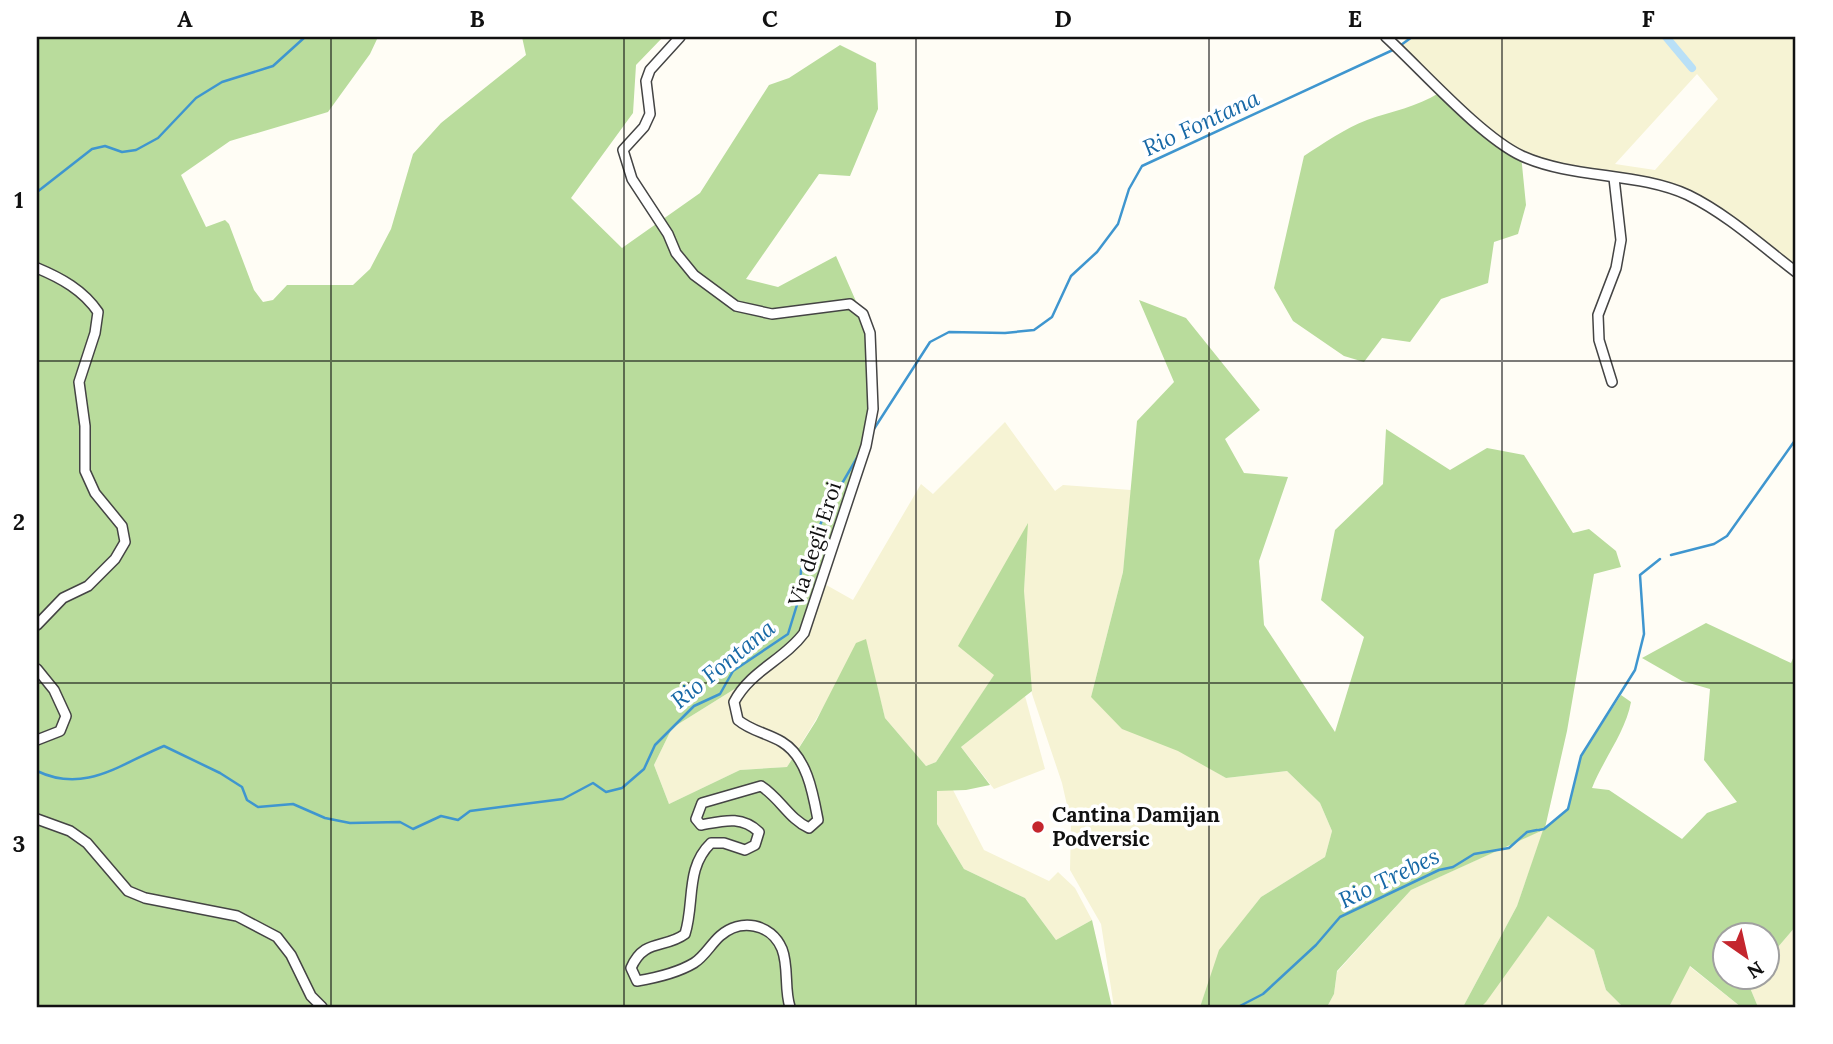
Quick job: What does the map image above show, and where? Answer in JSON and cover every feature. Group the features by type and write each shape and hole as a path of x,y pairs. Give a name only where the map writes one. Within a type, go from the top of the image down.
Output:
{"street":[{"name":"Via degli Eroi","path":"680,37 650,70 646,88 650,114 644,127 623,150 632,179 668,234 676,253 694,275 736,306 772,314 850,304 863,314 870,333 873,410 866,446 804,633 795,645 749,680 734,702 737,720 746,727 782,742 796,754 813,789 817,820 809,828 797,822 777,796 761,786 728,793 702,803 696,813 696,819 701,825 736,819 750,823 759,832 755,845 746,850 724,843 711,844 699,854 693,873 685,934 654,944 635,960 631,968 638,981 650,979 695,963 722,934 741,925 759,926 772,934 782,949 786,995 790,1007"},
{"path":"1386,37 1493,137 1521,155 1557,168 1686,194 1722,216 1796,272"},
{"path":"1612,382 1599,340 1598,315 1616,268 1621,240 1614,178"},
{"path":"37,268 60,278 88,298 98,312 95,333 79,382 85,426 85,471 95,493 122,526 125,542 116,559 88,586 63,598 37,625"},
{"path":"37,669 54,690 66,716 60,730 53,736 37,740"},
{"path":"37,819 70,831 87,843 128,891 145,898 237,916 277,937 291,955 312,996 322,1007"}],"shaded area":[{"path":"1407,37 1796,37 1796,271 1686,194 1521,155 1493,137 1399,47","holes":["1697,74 1718,99 1655,170 1615,164"]},
{"path":"1005,422 1055,491 1063,485 1131,490 1123,572 1091,697 1226,778 1287,771 1320,803 1332,831 1325,857 1261,897 1220,950 1200,1007 1114,1007 1101,924 1070,870 1071,823 1062,783 1032,694 1027,662 1024,591 1027,524 995,674 936,762 926,766 885,718 865,639 787,767 740,770 669,804 654,765 672,728 749,680 821,582 853,600 921,484 933,494"},
{"path":"1025,696 1045,769 994,789 961,747"},
{"path":"937,790 953,790 984,850 1049,881 1058,872 1075,888 1092,920 1056,940 1025,898 964,869 937,824"},
{"path":"1544,829 1517,906 1463,1007 1327,1007 1334,994 1337,972 1411,890"},
{"path":"1548,916 1594,950 1606,990 1623,1007 1481,1007"},
{"path":"1796,926 1796,1007 1758,1007 1752,992 1780,992 1780,945"},
{"path":"1689,966 1710,983 1710,992 1722,992 1741,1007 1669,1007"}],"green space":[{"path":"37,37 378,37 370,54 328,112 230,141 181,175 206,227 225,220 229,224 254,290 263,302 273,300 287,285 353,285 370,269 391,229 413,154 441,123 526,55 522,37 663,37 636,65 633,113 571,198 622,248 700,193 769,85 789,78 840,45 876,63 878,109 850,176 819,174 746,279 778,287 836,256 870,333 873,409 804,633 749,680 672,728 654,765 669,804 740,770 787,767 816,721 856,643 866,639 885,718 926,766 936,762 994,675 958,646 1028,523 1024,591 1032,691 961,747 990,785 966,790 937,791 937,824 964,869 1025,898 1056,940 1092,920 1112,1007 37,1007"},
{"path":"1439,93 1521,155 1526,205 1518,234 1494,242 1488,283 1441,299 1410,342 1382,338 1364,362 1344,356 1293,321 1274,288 1304,156 1334,136 1359,124"},
{"path":"1139,300 1186,318 1260,410 1225,439 1244,473 1288,477 1259,561 1264,625 1335,732 1364,637 1321,600 1335,530 1383,484 1386,429 1450,470 1487,448 1524,455 1573,533 1589,529 1616,551 1621,567 1594,574 1567,731 1545,828 1568,809 1581,756 1621,695 1631,702 1628,713 1592,788 1609,790 1682,839 1707,813 1737,802 1704,760 1710,689 1682,681 1642,658 1706,623 1791,663 1796,651 1796,926 1780,945 1780,922 1710,922 1710,982 1690,966 1669,1007 1623,1007 1606,990 1594,950 1548,916 1486,1002 1481,1007 1463,1007 1517,906 1543,830 1411,890 1337,971 1334,994 1327,1007 1200,1007 1219,950 1261,897 1325,857 1332,831 1320,803 1287,771 1226,778 1178,751 1122,729 1091,697 1123,572 1137,421 1174,382"},
{"path":"1722,992 1752,992 1758,1007 1741,1007"}],"waterway":[{"path":"37,192 92,149 105,146 122,152 136,150 158,138 196,98 222,82 273,66 305,37"},
{"name":"Rio Fontana","path":"1401,45 1412,37"},
{"path":"1666,37 1692,68"},
{"name":"Rio Fontana","path":"872,432 930,342 949,332 1005,333 1034,330 1052,317 1071,276 1097,252 1118,224 1129,189 1142,166 1395,49"},
{"name":"Rio Trebes","path":"1671,555 1714,544 1727,536 1796,439"},
{"name":"Rio Fontana","path":"37,771 54,777 87,778 117,768 164,746 220,773 242,787 247,800 258,807 293,804 325,818 350,823 400,822 413,829 441,816 458,820 470,811 563,799 593,783 606,792 622,788 644,769 655,745 694,706 720,694 733,671 788,634 800,595 801,570 826,511 858,456"},
{"name":"Rio Trebes","path":"1539,830 1544,829 1568,809 1581,756 1635,670 1644,634 1640,575 1660,559"},
{"name":"Rio Trebes","path":"1238,1007 1263,994 1316,945 1340,917 1439,870 1453,867 1474,854 1509,848 1527,832 1537,830"}],"place":[{"name":"Cantina Damijan Podversic","path":"1038,827"}]}
